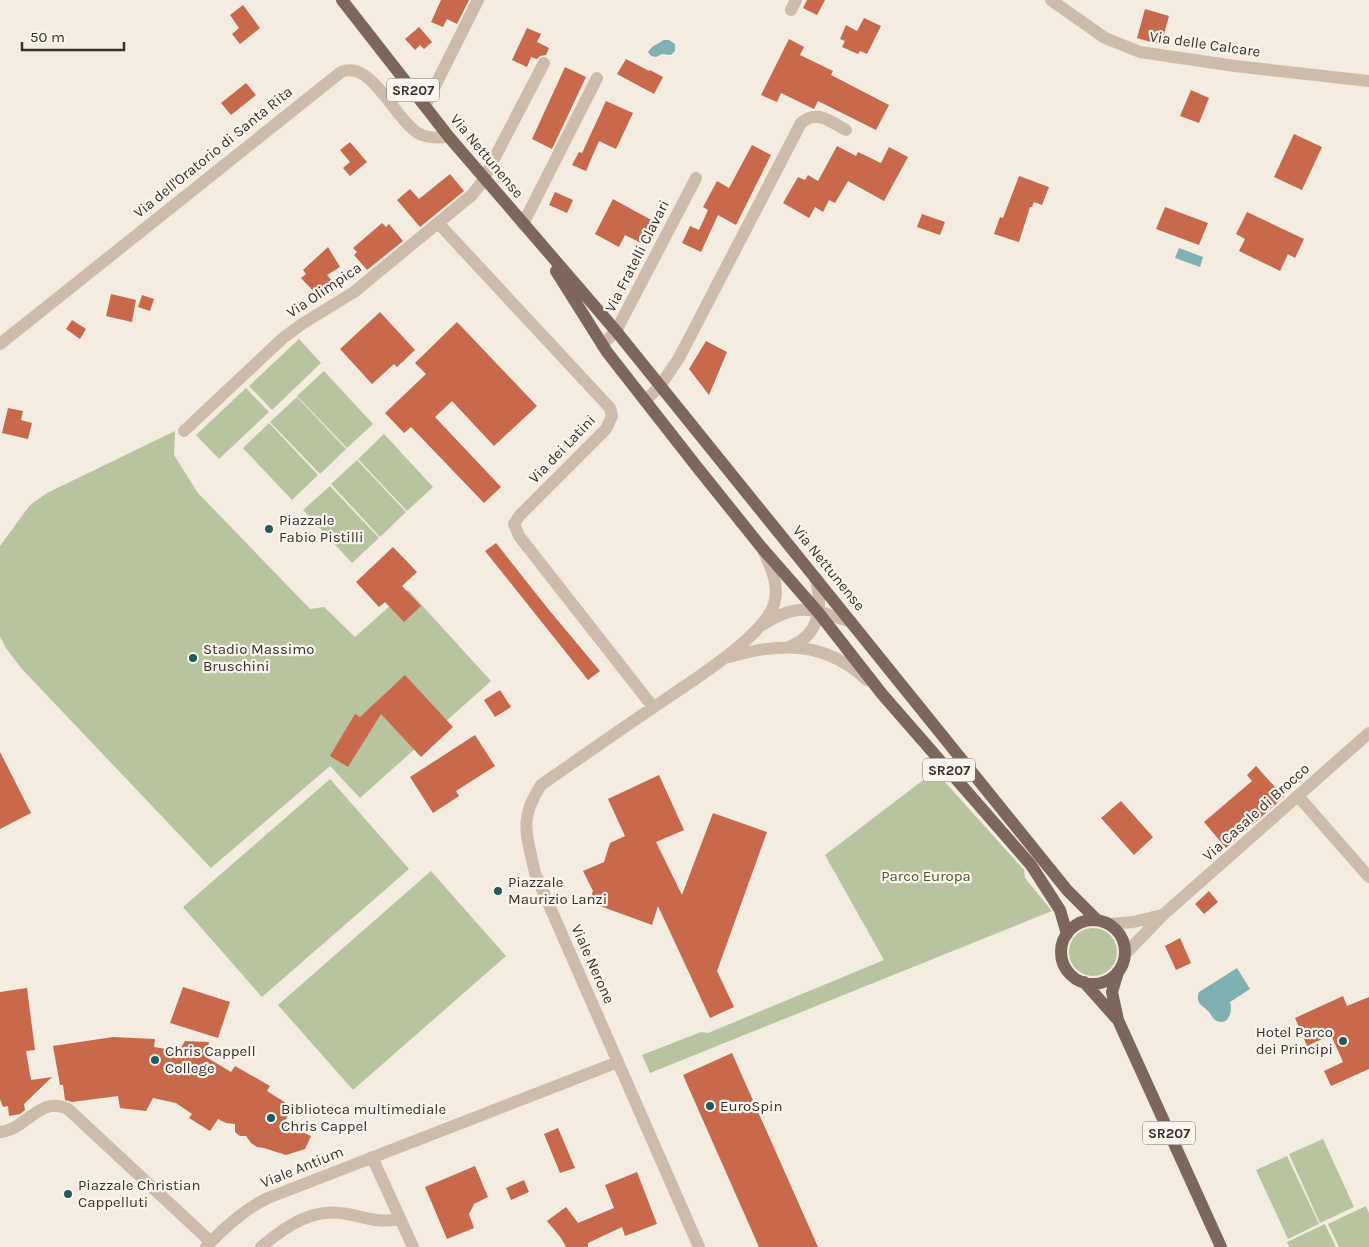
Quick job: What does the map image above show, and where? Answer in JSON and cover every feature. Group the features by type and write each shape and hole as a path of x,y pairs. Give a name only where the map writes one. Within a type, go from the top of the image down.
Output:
{"main road":[{"name":"Via Nettunense","path":"342,0 449,137 616,331 1067,890 1121,937 1125,954 1112,992 1118,1020 1221,1247"},
{"name":"Via Nettunense","path":"534,237 602,345 645,401 762,548 818,612 882,694 1027,859 1060,910 1067,934 1063,942 1062,952 1063,962 1068,971 1075,978 1084,982 1118,1020"},
{"path":"1067,934 1080,923 1103,922"},
{"path":"1084,982 1093,984 1102,982 1118,972"}],"street":[{"path":"425,106 478,0"},
{"name":"Via delle Calcare","path":"1051,0 1105,38 1140,52 1235,66 1369,81"},
{"name":"Via Olimpica","path":"184,431 288,335 354,292 472,195 484,178 544,63"},
{"name":"Via dell'Oratorio di Santa Rita","path":"0,344 341,72 351,69 366,76 418,133 427,137 449,137"},
{"path":"523,224 597,78"},
{"path":"645,401 660,386 679,358 801,123 810,116 818,116 846,130"},
{"name":"Via Fratelli Clavari","path":"602,345 616,331 696,178"},
{"name":"Via dei Latini","path":"438,224 610,408 612,416 606,430 520,515 514,524 519,536 653,708"},
{"name":"Viale Nerone","path":"699,1247 535,873 526,832 526,816 530,800 541,785 725,659 758,628 769,614 776,598 774,576 762,548"},
{"path":"791,646 806,637 812,629 818,612 819,594 815,577"},
{"name":"Viale Nerone","path":"758,628 783,613 792,610 818,612 851,622"},
{"name":"Viale Nerone","path":"725,659 764,648 791,646 805,648 839,660 860,674 882,694"},
{"name":"Via Casale di Brocco","path":"1125,954 1164,914 1369,733"},
{"path":"1298,796 1369,877"},
{"name":"Via Casale di Brocco","path":"1103,922 1133,922 1164,914"},
{"name":"Viale Antium","path":"208,1245 237,1217 260,1202 618,1062"},
{"path":"0,1132 15,1128 46,1107 57,1105 68,1109 208,1245"},
{"path":"372,1157 413,1247"},
{"path":"261,1247 285,1228 318,1213 341,1213 376,1221 400,1219"}],"green space":[{"path":"299,339 321,363 272,410 249,386"},
{"path":"324,371 373,424 347,448 297,396"},
{"path":"246,388 269,412 219,459 196,435"},
{"path":"297,397 346,449 320,474 270,422"},
{"path":"269,423 318,475 292,500 243,448"},
{"name":"Stadio Massimo Bruschini","path":"175,431 174,455 198,493 310,609 324,607 355,637 408,590 491,681 360,798 330,766 211,868 21,668 0,637 0,546 30,505 47,493"},
{"path":"384,434 433,487 407,511 358,459"},
{"path":"357,460 406,512 380,537 331,484"},
{"path":"330,486 379,538 352,563 303,510"},
{"name":"Parco Europa","path":"935,771 1024,870 1025,878 1052,911 650,1073 642,1055 701,1032 708,1033 884,960 825,855"},
{"path":"330,779 409,869 262,997 183,907"},
{"path":"431,871 506,956 353,1090 278,1005"},
{"path":"1088,928 1098,928 1110,935 1117,947 1117,957 1110,969 1098,976 1088,976 1080,972 1073,965 1069,957 1069,947 1073,939 1080,932"},
{"path":"1323,1139 1354,1207 1320,1223 1289,1154"},
{"path":"1287,1156 1319,1224 1288,1239 1256,1170"},
{"path":"1366,1206 1369,1213 1369,1247 1339,1247 1328,1224"},
{"path":"1325,1224 1336,1247 1289,1247 1287,1242"}],"water":[{"path":"664,40 669,40 675,44 675,51 671,55 651,56 648,52 652,47"},
{"path":"1179,248 1203,257 1200,267 1175,258"},
{"path":"1237,968 1250,989 1230,1002 1230,1013 1225,1021 1217,1021 1200,1004 1198,999 1199,992"}],"building":[{"path":"441,0 469,0 457,24 447,19 443,27 431,22"},
{"path":"807,0 825,0 817,15 803,8"},
{"path":"243,5 260,28 240,44 232,34 239,28 230,15"},
{"path":"1145,9 1169,16 1161,45 1137,38"},
{"path":"864,18 881,26 867,54 860,51 858,54 842,47 845,41 840,39 846,25 857,31"},
{"path":"419,27 432,42 424,49 420,45 415,50 405,39"},
{"path":"527,28 541,34 537,42 549,48 546,55 540,56 537,59 531,57 527,67 512,60"},
{"path":"789,39 804,47 800,55 833,71 831,75 889,105 876,130 818,101 814,109 781,93 777,102 761,95"},
{"path":"626,59 663,77 654,94 617,74"},
{"path":"565,67 586,77 552,149 532,139"},
{"path":"246,83 256,95 231,115 221,103"},
{"path":"1191,90 1209,98 1199,123 1180,116"},
{"path":"606,101 633,113 616,149 599,141 586,171 572,165 579,152 582,153"},
{"path":"1294,134 1322,147 1302,190 1274,177"},
{"path":"350,142 367,162 350,176 343,168 350,162 340,150"},
{"path":"752,145 771,155 736,225 718,215 701,252 682,243 690,226 699,230 708,210 703,207 717,181 729,188"},
{"path":"837,146 856,156 858,152 881,163 889,147 908,157 884,201 848,181 835,203 829,200 823,212 815,207 809,218 783,203 798,177 805,180 808,175 818,181"},
{"path":"450,174 464,191 420,227 397,200 410,189 419,199"},
{"path":"1019,176 1049,187 1042,205 1034,202 1032,207 1030,207 1019,242 994,234 1000,217 1003,218"},
{"path":"555,192 573,200 567,213 549,205"},
{"path":"613,199 655,222 643,244 625,235 619,247 595,234"},
{"path":"1165,207 1208,223 1199,245 1156,229"},
{"path":"1247,212 1304,239 1295,258 1288,254 1280,271 1239,251 1245,239 1236,234"},
{"path":"922,214 945,222 940,235 917,227"},
{"path":"382,223 386,227 389,224 403,241 367,270 354,255 357,252 353,248"},
{"path":"328,247 340,267 327,275 333,282 318,296 301,278 306,274 303,270"},
{"path":"111,294 136,300 132,322 106,316"},
{"path":"142,295 154,299 150,311 138,307"},
{"path":"380,312 415,350 397,367 394,364 372,384 340,349"},
{"path":"72,320 86,329 80,339 66,329"},
{"path":"457,322 537,406 494,446 452,401 435,417 501,487 484,503 411,427 404,433 385,413 426,374 415,363"},
{"path":"706,341 727,352 709,395 689,369"},
{"path":"8,408 23,411 21,420 32,423 28,439 2,433"},
{"path":"496,543 600,671 588,680 485,551"},
{"path":"393,547 417,572 402,586 421,606 404,622 385,602 379,607 356,582"},
{"path":"405,675 453,727 421,757 381,714 348,767 330,756 355,714 360,717"},
{"path":"500,690 511,707 495,717 484,700"},
{"path":"475,735 495,766 456,791 459,796 433,813 410,777"},
{"path":"0,752 31,813 0,829"},
{"path":"1256,766 1284,797 1226,848 1204,822 1252,781 1247,775"},
{"path":"659,775 684,830 656,842 682,895 713,813 767,832 717,971 734,1007 710,1018 658,906 652,925 589,902 593,891 583,871 604,862 610,843 625,836 608,799"},
{"path":"1121,801 1153,837 1134,855 1101,818"},
{"path":"1209,891 1218,902 1204,914 1195,904"},
{"path":"1180,938 1191,963 1176,970 1165,946"},
{"path":"183,987 230,1002 218,1038 170,1023"},
{"path":"27,988 35,1050 26,1051 31,1080 52,1077 24,1104 25,1110 20,1114 9,1116 8,1106 3,1107 0,1099 0,992"},
{"path":"1343,996 1347,1006 1369,997 1369,1069 1331,1086 1324,1071 1343,1062 1331,1035 1307,1046 1295,1018"},
{"path":"113,1037 155,1039 154,1047 179,1051 185,1041 209,1042 206,1057 231,1072 235,1066 270,1086 267,1091 294,1108 283,1123 311,1136 305,1149 286,1155 257,1147 246,1136 240,1136 235,1132 235,1124 226,1123 218,1119 210,1131 189,1118 192,1114 176,1103 153,1098 146,1111 120,1108 118,1096 72,1102 65,1100 63,1085 60,1085 53,1046"},
{"path":"732,1053 818,1247 759,1247 683,1075"},
{"path":"558,1128 575,1168 560,1173 544,1134"},
{"path":"475,1166 488,1197 474,1204 469,1214 474,1228 447,1239 425,1187"},
{"path":"637,1172 657,1224 625,1236 622,1227 588,1243 588,1247 566,1247 547,1221 566,1207 578,1223 614,1208 605,1185"},
{"path":"524,1180 529,1192 511,1200 506,1188"}],"place":[{"name":"Piazzale Fabio Pistilli","path":"269,529"},
{"name":"Stadio Massimo Bruschini","path":"193,658"},
{"name":"Piazzale Maurizio Lanzi","path":"498,891"},
{"name":"Hotel Parco dei Principi","path":"1343,1041"},
{"name":"Chris Cappell College","path":"155,1060"},
{"name":"EuroSpin","path":"710,1106"},
{"name":"Biblioteca multimediale Chris Cappel","path":"271,1118"},
{"name":"Piazzale Christian Cappelluti","path":"68,1194"}]}
